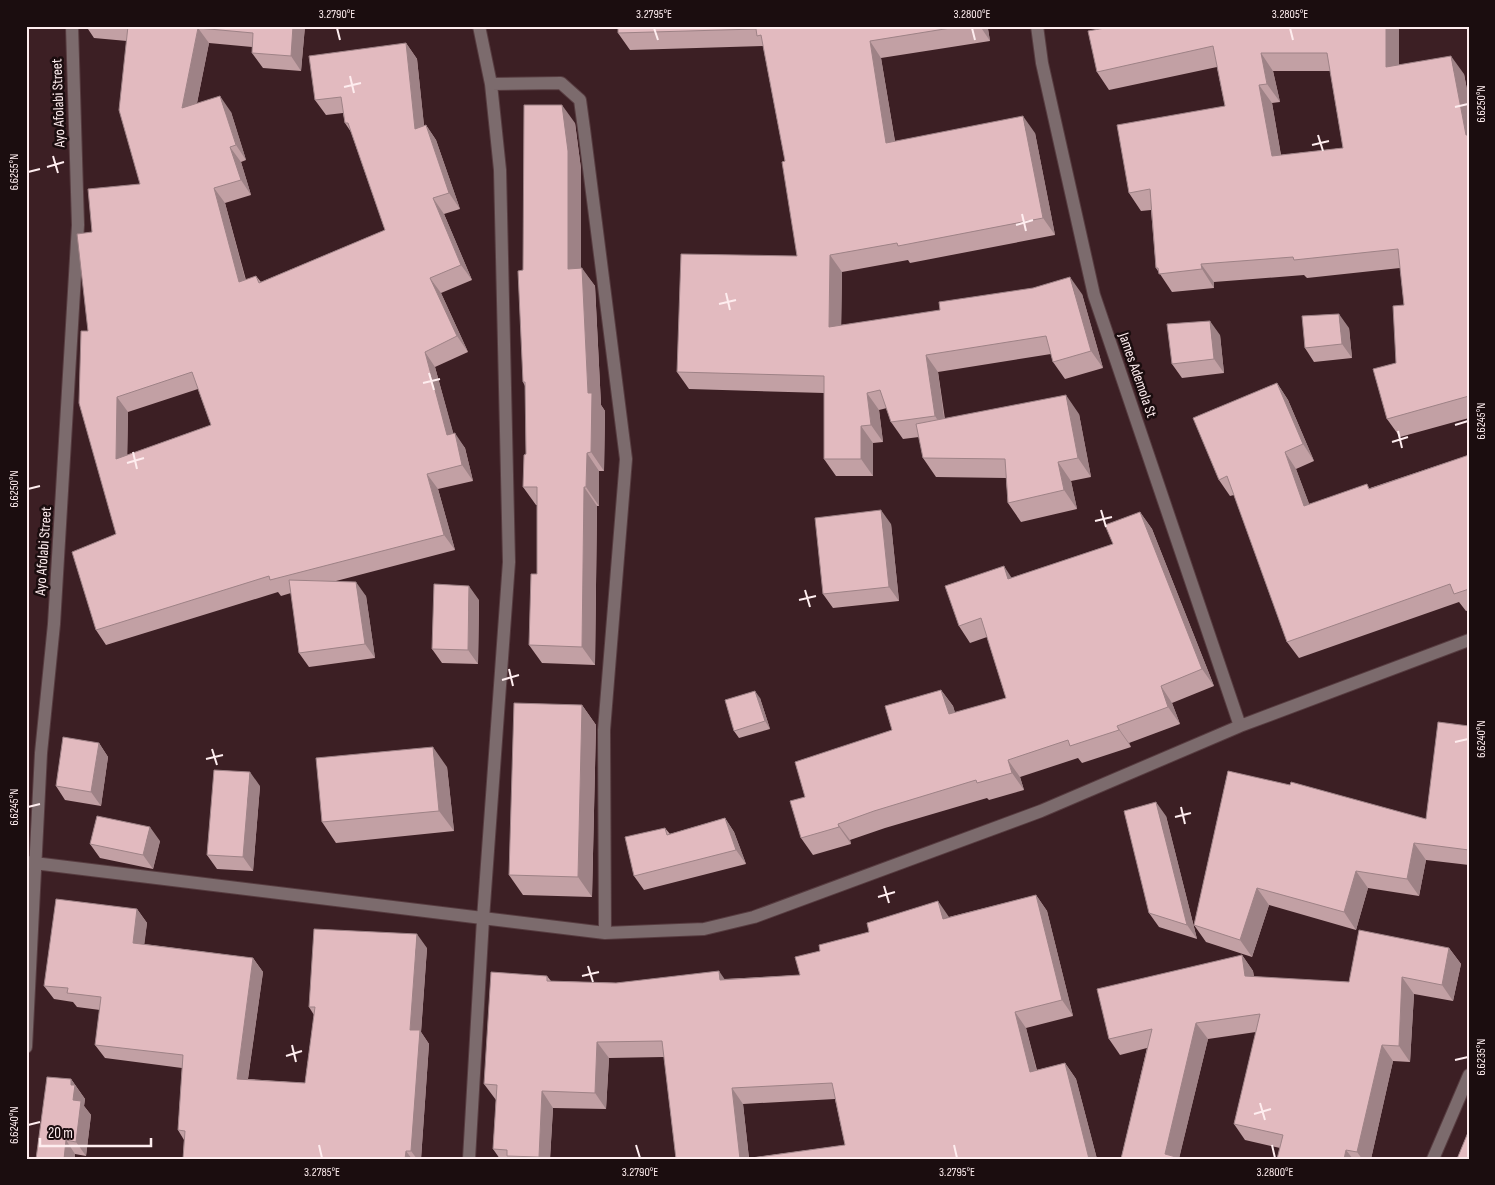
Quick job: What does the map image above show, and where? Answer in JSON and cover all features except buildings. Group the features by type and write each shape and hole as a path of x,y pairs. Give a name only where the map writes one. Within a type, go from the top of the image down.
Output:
{"street":[{"name":"Ayo Afolabi Street","path":"26,1047 31,863 56,605 78,225 72,26"},
{"path":"469,1159 483,920 509,562 500,170 491,84 479,26"},
{"name":"James Ademola St","path":"1036,26 1042,63 1094,295 1240,726"},
{"path":"491,84 561,83 580,100 626,459 604,730 605,933"},
{"path":"31,863 483,920 605,933 704,930 754,917 1041,811 1240,726 1469,640"},
{"path":"1433,1159 1469,1075"}]}
